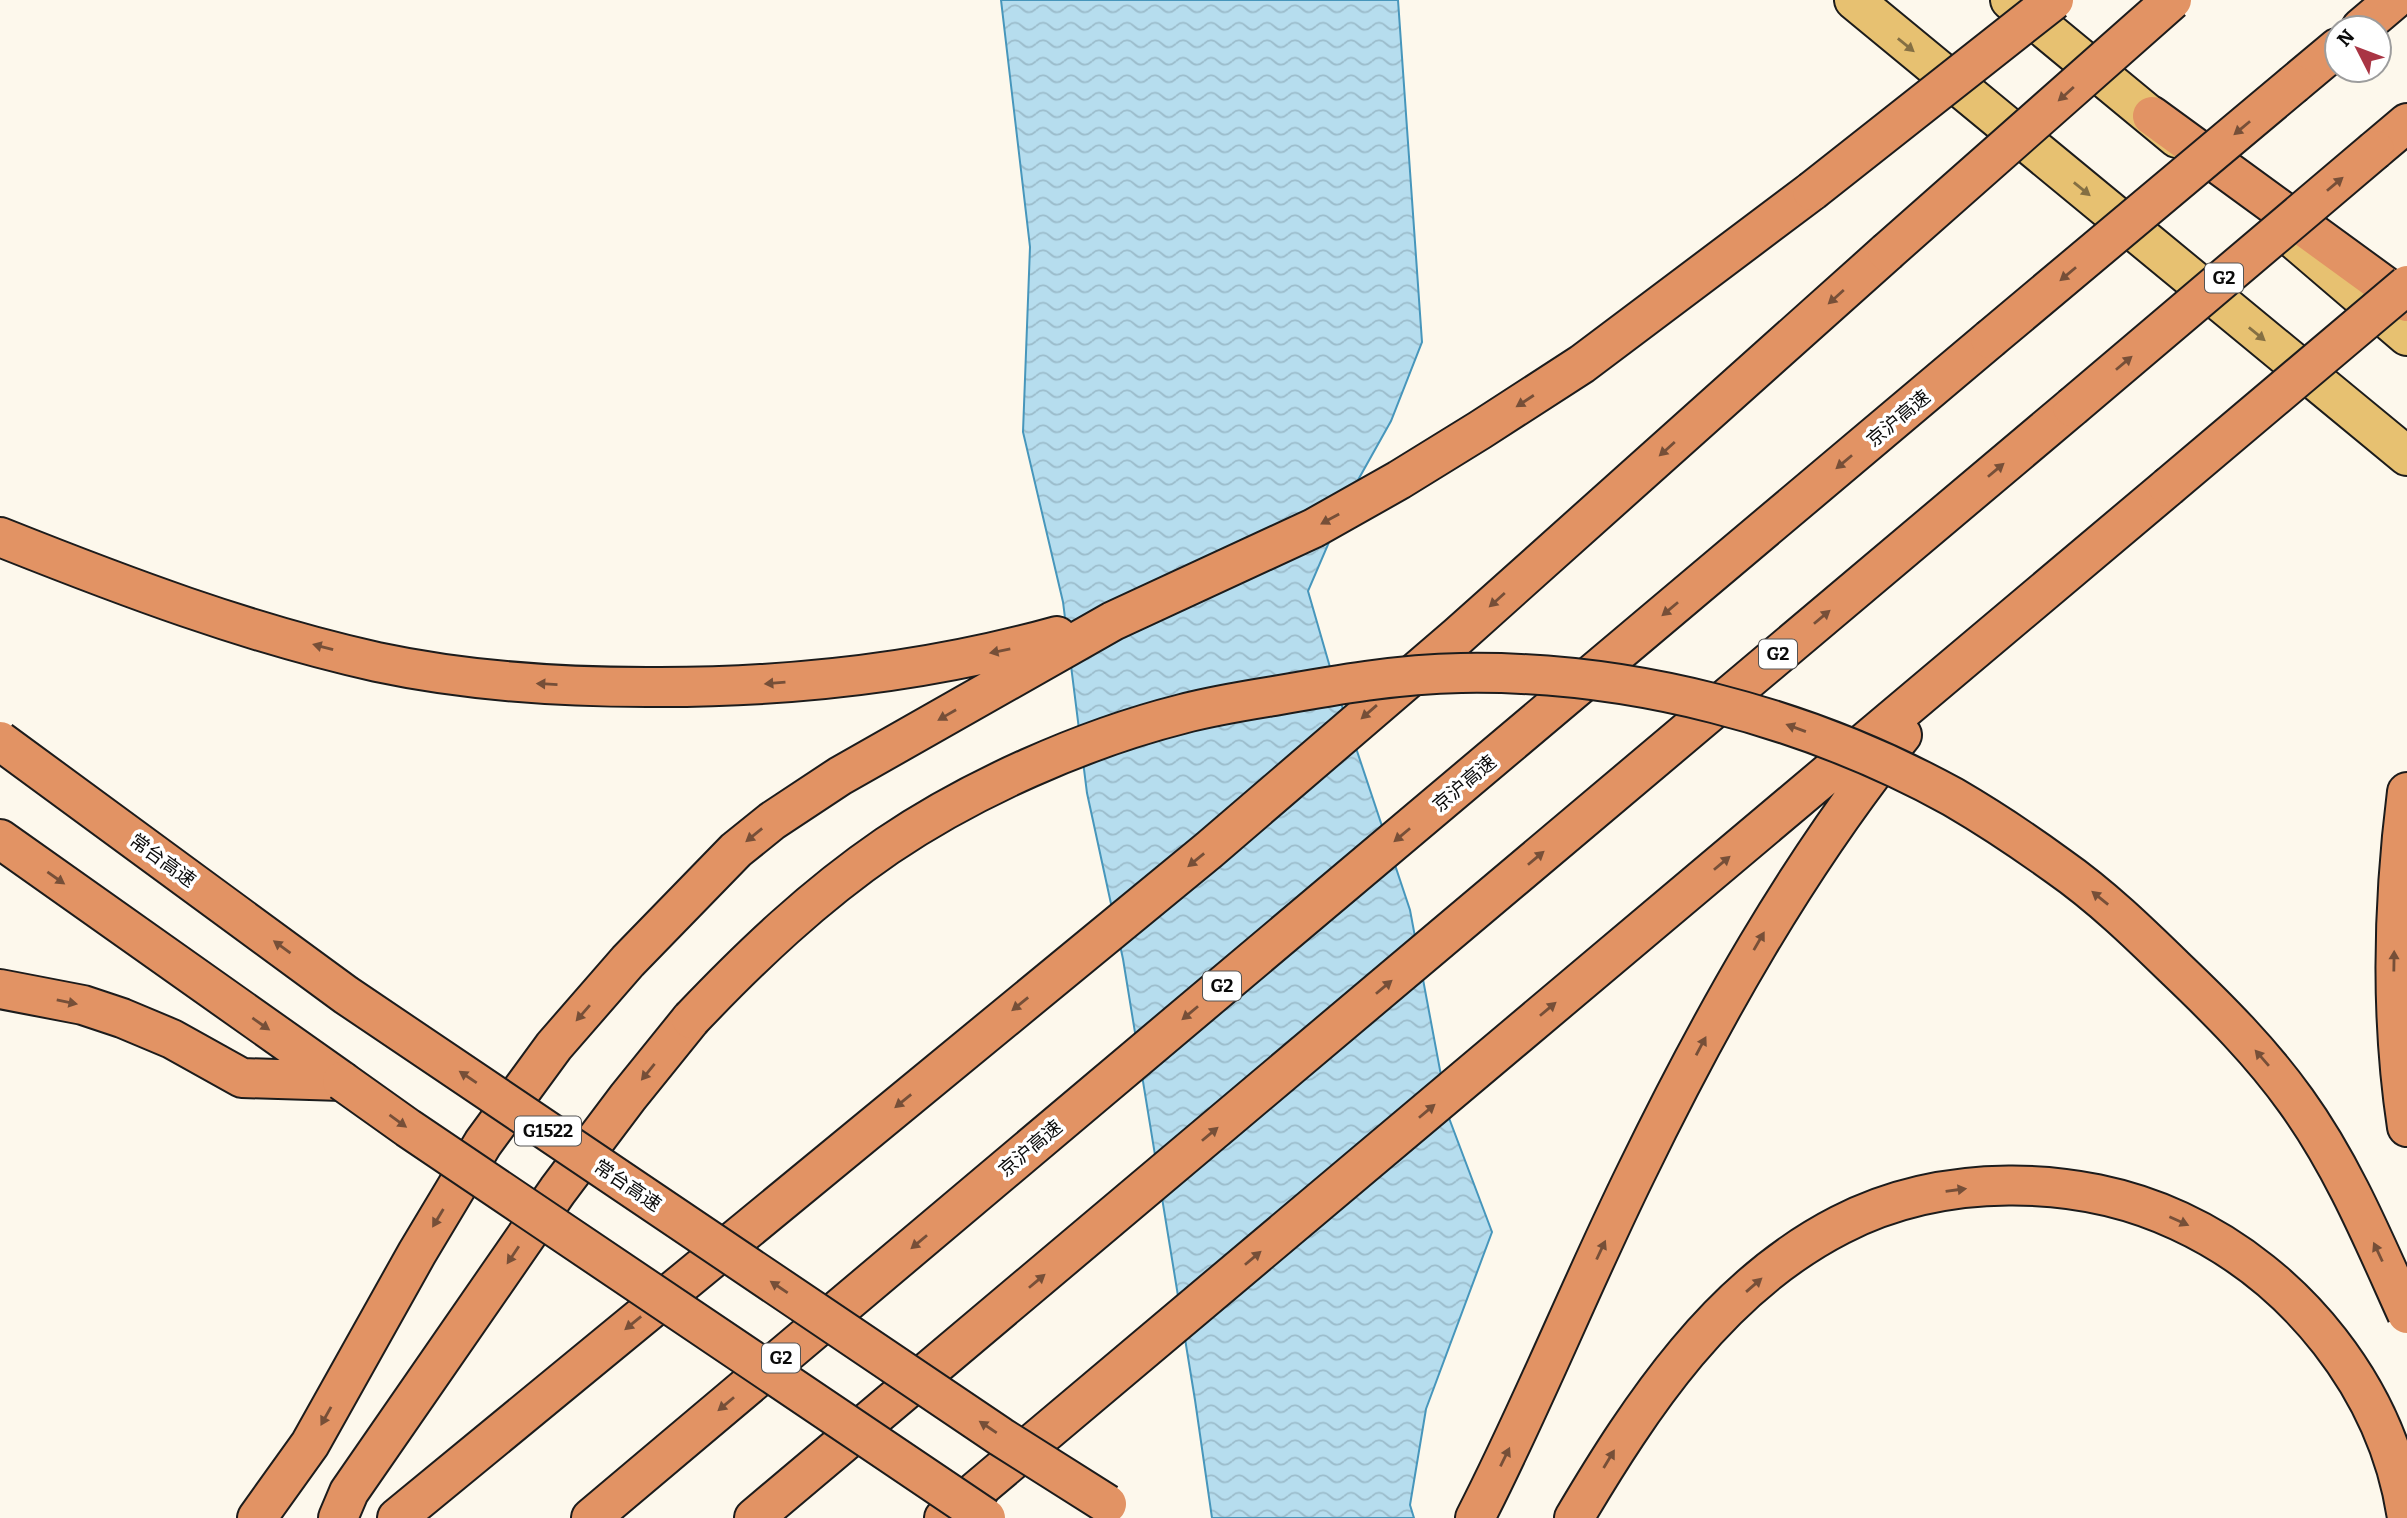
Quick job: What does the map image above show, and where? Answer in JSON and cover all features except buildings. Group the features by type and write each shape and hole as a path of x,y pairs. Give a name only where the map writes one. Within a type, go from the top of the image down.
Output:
{"highway":[{"path":"257,1518 310,1444 484,1143 554,1046 628,961 736,850 808,795 1113,621 1314,528 1457,445 1582,364 1812,191 2054,0"},
{"path":"397,1518 1209,849 1458,636 2172,0"},
{"path":"2378,14 2394,0"},
{"name":"京沪高速","path":"591,1518 2323,60"},
{"path":"2152,116 2407,302"},
{"name":"G2","path":"754,1518 2407,123"},
{"path":"944,1518 2407,285"},
{"path":"0,537 125,587 246,627 378,662 501,682 679,688 748,686 835,678 924,666 1015,648 1113,621"},
{"path":"1475,1518 1520,1427 1636,1172 1725,1000 1768,926 1833,828 1892,747 1955,668"},
{"path":"338,1518 349,1492 558,1190 628,1097 691,1019 734,974 813,901 891,843 946,811 1010,778 1137,726 1223,704 1410,676 1464,673 1574,678 1627,685 1726,706 1779,722 1909,775 1992,821 2062,868 2119,914 2246,1039 2294,1098 2318,1133 2343,1177 2407,1314"},
{"name":"常台高速","path":"0,741 346,995 990,1429 1128,1518"},
{"path":"2407,792 2399,854 2394,968 2400,1079 2407,1127"},
{"path":"0,839 408,1128 986,1518"},
{"path":"0,989 83,1005 122,1018 172,1039 242,1077 342,1081"},
{"path":"1574,1518 1635,1418 1669,1374 1726,1311 1788,1257 1839,1225 1896,1202 1926,1194 2002,1185 2064,1190 2129,1203 2176,1219 2201,1232 2265,1276 2323,1334 2356,1377 2388,1443 2407,1518"}],"main road":[{"path":"1854,0 2407,456"},
{"path":"2010,0 2152,116 2407,336"}],"water":[{"path":"1001,0 1398,0 1422,342 1391,421 1348,498 1308,591 1336,688 1410,910 1449,1118 1492,1232 1426,1409 1410,1505 1414,1518 1212,1518 1123,959 1087,793 1063,602 1023,432 1030,247"}]}
